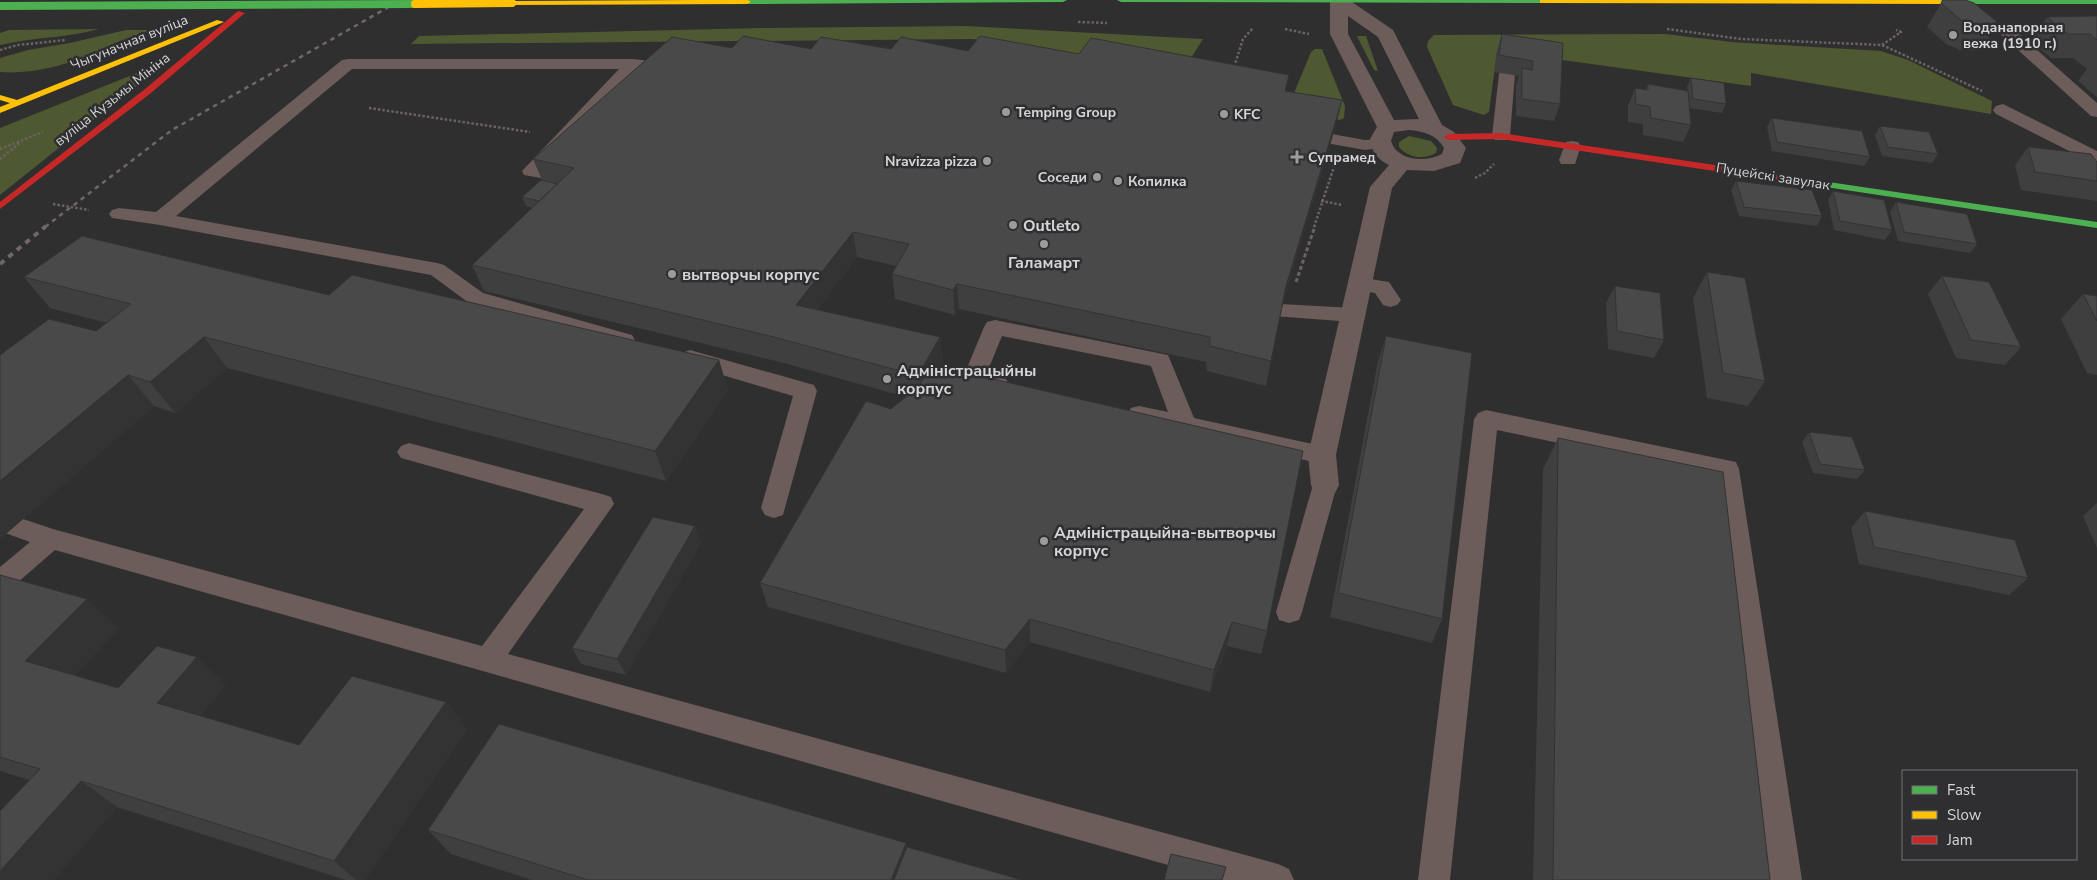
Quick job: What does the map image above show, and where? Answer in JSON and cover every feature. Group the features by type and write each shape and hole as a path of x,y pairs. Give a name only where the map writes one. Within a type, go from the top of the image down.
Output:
{"main road":[{"name":"Чыгуначная вуліца","path":"0,110 241,13 267,0"},
{"path":"0,6 1063,0"},
{"path":"1121,0 2097,2"},
{"name":"вуліца Кузьмы Мініна","path":"0,206 148,91 241,13"},
{"path":"0,97 18,103"},
{"name":"Пуцейскі завулак","path":"1441,133 1501,136 1570,153 2097,225"}],"street":[{"path":"1339,1 1386,34 1441,133 1455,148 1452,158 1447,162 1431,166 1402,162 1386,154 1384,135 1339,34 1339,1"},
{"path":"2003,110 2097,159"},
{"path":"1384,135 1409,124 1441,133"},
{"path":"1325,485 1322,455 1380,187 1402,162"}],"lane":[{"path":"2084,28 2004,30 2097,112"},
{"path":"160,219 348,64 633,64 669,68"},
{"path":"552,174 531,171 633,64"},
{"path":"1501,136 1507,74"},
{"path":"1338,140 1365,145 1384,135"},
{"path":"119,214 160,219 437,270 476,298 646,346"},
{"path":"1358,284 1382,287 1390,300"},
{"path":"1283,312 1353,314"},
{"path":"1021,390 973,380 995,328 1160,360 1184,423"},
{"path":"674,354 806,391 774,508"},
{"path":"1117,409 1322,455"},
{"path":"1434,880 1486,418 1727,469 1786,880"},
{"path":"409,452 602,504 488,660"},
{"path":"1289,612 1325,485"},
{"path":"14,526 51,539 1278,880"},
{"path":"0,582 51,539"}],"path":[{"path":"1231,76 1243,39 1257,24"},
{"path":"1671,31 1741,39 1882,44 1984,92 1987,89"},
{"path":"369,108 564,136"},
{"path":"0,149 52,128"},
{"path":"0,159 25,139"},
{"path":"1283,312 1321,201 1338,140"},
{"path":"47,203 119,214"}],"green space":[{"path":"966,26 1203,39 1188,63 1063,53 973,39 411,44 419,36 760,28"},
{"path":"99,29 0,45 0,33 9,30"},
{"path":"126,30 151,30 77,60 39,70 0,72 0,58 28,50 70,43"},
{"path":"1665,34 1732,42 1881,51 1908,60 1992,101 1991,114 1751,73 1751,86 1497,51 1489,112 1484,115 1453,105 1427,47 1428,41 1434,35"},
{"path":"1357,36 1366,36 1378,71 1374,70"},
{"path":"1315,49 1322,49 1345,106 1344,118 1340,120 1326,118 1292,98 1311,52"},
{"path":"147,69 155,71 0,195 0,128"},
{"path":"1409,136 1431,141 1437,148 1436,153 1426,157 1416,157 1407,154 1399,147 1399,142"}],"building":[{"path":"1943,0 1965,0 1974,3 1996,21 1996,27 1976,26 1961,20 1941,3"},
{"path":"2097,16 2097,40 2090,34 2068,34 2047,17"},
{"path":"1502,34 1563,43 1560,104 1522,99 1522,68 1532,70 1533,61 1499,55"},
{"name":"Outleto","path":"743,36 811,49 821,37 891,49 901,37 968,51 980,36 1079,54 1091,38 1289,75 1285,91 1342,100 1286,286 1271,361 1210,346 1210,337 957,284 953,290 892,274 909,244 853,232 796,305 940,337 921,370 904,372 774,337 472,265 574,168 533,159 672,37 732,48"},
{"path":"1691,78 1724,83 1726,104 1693,99"},
{"path":"1648,84 1688,91 1691,125 1651,118 1650,107 1636,104 1635,88 1648,90"},
{"path":"1772,118 1862,131 1870,157 1777,142"},
{"path":"1880,126 1929,132 1938,154 1888,147"},
{"path":"2028,147 2091,154 2097,162 2097,181 2035,172"},
{"path":"541,180 557,184 539,201 522,197"},
{"path":"1736,181 1812,190 1822,216 1744,207"},
{"path":"1833,191 1884,200 1892,230 1840,221"},
{"path":"1896,202 1967,214 1977,244 1904,232"},
{"path":"82,236 329,295 352,275 719,360 655,451 204,337 150,382 128,375 0,481 0,355 49,319 96,331 131,304 24,277"},
{"path":"1707,272 1745,278 1765,381 1723,373"},
{"path":"1942,276 1989,282 2021,347 1971,340"},
{"path":"1615,286 1660,293 1664,340 1617,331"},
{"path":"2083,294 2097,296 2097,321"},
{"path":"1386,336 1472,353 1442,619 1338,593"},
{"name":"Адміністрацыйна-вытворчы корпус","path":"933,365 1303,451 1267,631 1232,622 1214,670 1030,619 1005,650 760,583 866,401 891,409 917,388"},
{"path":"1809,432 1852,437 1865,470 1820,464"},
{"path":"1558,438 1723,472 1770,880 1553,880"},
{"path":"1865,511 2015,540 2028,578 1874,547"},
{"path":"653,517 695,526 617,659 572,648"},
{"path":"0,575 87,599 25,661 118,688 157,646 197,657 157,703 299,745 352,676 446,702 334,861 81,781 0,871 0,811 40,769 0,757"},
{"path":"499,724 906,843 891,880 588,880 428,830"},
{"path":"907,847 1022,880 894,880"},
{"path":"1171,854 1226,867 1222,880 1164,880"}],"railway":[{"path":"45,227 172,130 401,0"},
{"path":"0,264 46,226"}],"traffic: fast":[{"path":"747,2 1063,0"},
{"path":"1121,0 1543,1"},
{"path":"1939,2 2097,2"},
{"path":"0,6 415,4"},
{"path":"1822,184 2097,225"}],"traffic: slow":[{"path":"1543,1 1939,2"},
{"path":"512,3 747,2"},
{"path":"415,4 512,3"},
{"path":"0,110 220,22"},
{"path":"0,97 18,103"}],"traffic: jam":[{"path":"0,206 148,91 241,13"},
{"path":"1448,137 1501,136 1822,184"}],"place":[{"name":"Воданапорная вежа (1910 г.)","path":"1953,35"},
{"name":"Temping Group","path":"1006,112"},
{"name":"KFC","path":"1224,114"},
{"name":"Супрамед","path":"1297,157"},
{"name":"Nravizza pizza","path":"987,161"},
{"name":"Соседи","path":"1097,177"},
{"name":"Копилка","path":"1118,181"},
{"name":"Outleto","path":"1013,225"},
{"name":"Галамарт","path":"1044,244"},
{"name":"вытворчы корпус","path":"672,274"},
{"name":"Адміністрацыйны корпус","path":"887,379"},
{"name":"Адміністрацыйна-вытворчы корпус","path":"1044,541"}]}
